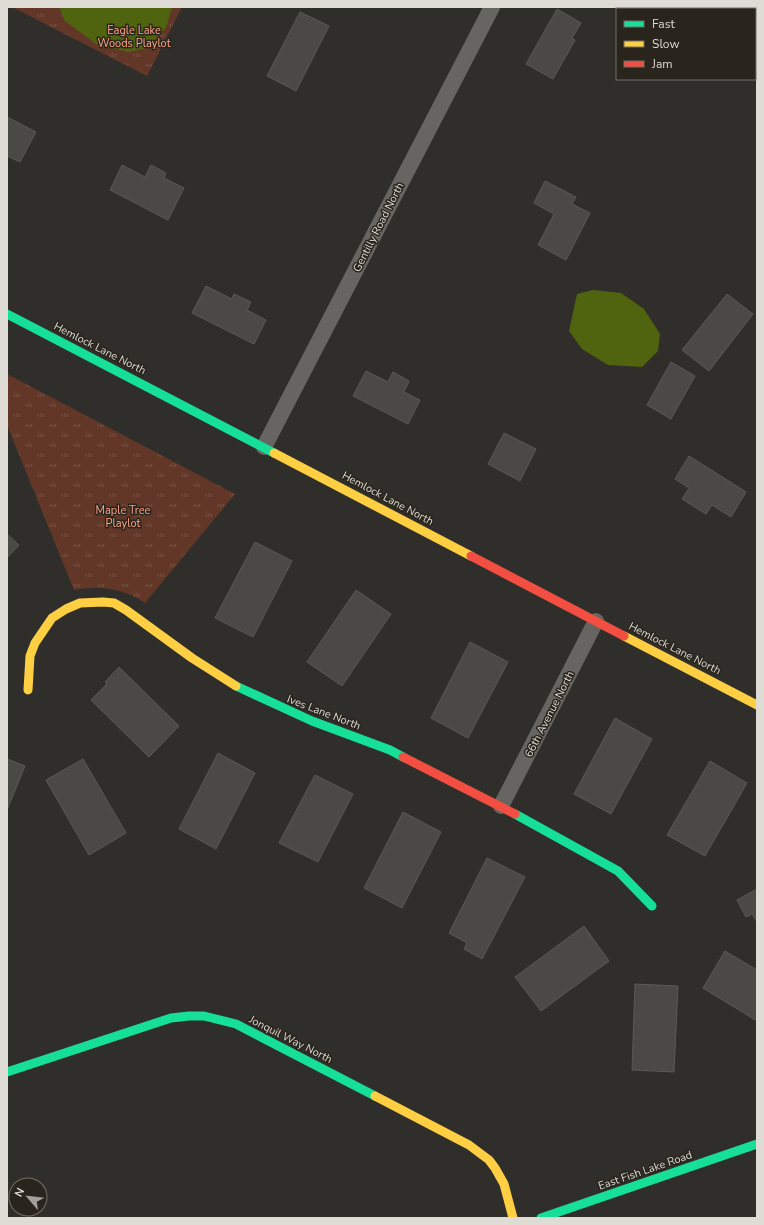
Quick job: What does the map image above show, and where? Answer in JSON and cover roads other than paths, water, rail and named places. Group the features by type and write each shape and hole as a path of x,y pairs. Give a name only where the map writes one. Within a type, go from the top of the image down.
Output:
{"street":[{"name":"Gentilly Road North","path":"264,447 492,7"},
{"name":"Hemlock Lane North","path":"7,314 757,705"},
{"name":"Ives Lane North","path":"28,690 30,656 35,643 52,618 66,609 80,603 114,603 142,621 192,658 242,690 312,721 390,750 501,806 618,871 652,906"},
{"name":"66th Avenue North","path":"501,806 596,621"},
{"name":"Jonquil Way North","path":"7,1072 171,1018 191,1015 214,1017 236,1024 462,1141 483,1154 495,1166 503,1181 513,1218"},
{"name":"East Fish Lake Road","path":"541,1218 757,1144"}],"park label":[{"name":"Eagle Lake Woods Playlot","path":"134,36"},
{"name":"Maple Tree Playlot","path":"123,516"}]}
